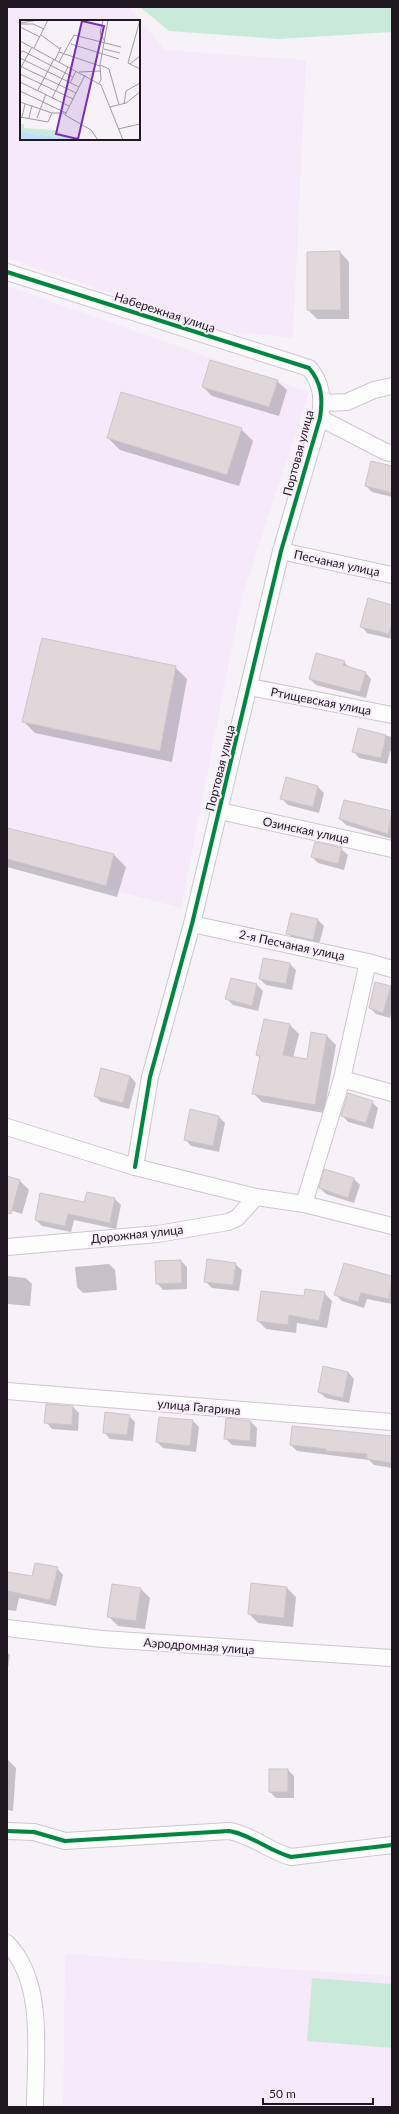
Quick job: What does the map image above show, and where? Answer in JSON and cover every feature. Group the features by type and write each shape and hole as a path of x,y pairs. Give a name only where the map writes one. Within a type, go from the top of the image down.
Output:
{"street":[{"name":"Набережная улица","path":"7,272 309,368 315,375"},
{"name":"Портовая улица","path":"135,1167 150,1077 192,924 250,687 281,551 321,410 319,382 315,375"},
{"path":"321,410 347,402 374,390 392,386"},
{"path":"321,410 386,452 392,453"},
{"name":"Песчаная улица","path":"281,551 392,575"},
{"name":"Ртищевская улица","path":"250,687 392,715"},
{"name":"Озинская улица","path":"220,811 392,849"},
{"name":"2-я Песчаная улица","path":"192,924 368,962 392,969"},
{"path":"304,1204 342,1079 368,962"},
{"path":"342,1079 392,1093"},
{"path":"7,1127 135,1167 256,1197 304,1204 392,1226"},
{"name":"Дорожная улица","path":"7,1246 16,1244 158,1234 228,1222 237,1218 256,1197"},
{"name":"улица Гагарина","path":"7,1391 392,1422"},
{"name":"Аэродромная улица","path":"7,1628 102,1639 392,1658"},
{"path":"7,1831 34,1832 66,1841 228,1831 242,1834 277,1853 291,1857 392,1845"},
{"path":"7,1943 14,1950 27,1977 35,2005 35,2107"}],"shaded area":[{"path":"7,7 129,7 140,20 20,20 20,140 140,140 140,20 165,50 306,60 293,338 225,331 7,258"},
{"path":"7,286 309,392 242,597 181,908 7,862"},
{"path":"65,1954 392,1976 392,2107 63,2107"}],"green space":[{"path":"140,7 392,7 392,32 279,39 169,31"},
{"path":"312,1978 392,1984 392,2048 307,2041"}],"building":[{"path":"340,251 341,310 307,310 307,252"},
{"path":"210,360 278,380 269,407 202,387"},
{"path":"121,392 242,428 227,475 107,438"},
{"path":"371,461 392,466 392,493 365,486"},
{"path":"368,598 392,605 392,622 389,634 360,627"},
{"path":"42,638 176,666 160,751 22,722"},
{"path":"316,653 345,661 343,665 366,672 360,692 309,679"},
{"path":"358,728 386,735 381,758 352,752"},
{"path":"286,777 318,786 313,807 280,799"},
{"path":"344,800 392,811 388,834 339,819"},
{"path":"7,828 114,854 106,886 7,859"},
{"path":"315,842 342,848 338,864 311,857"},
{"path":"291,913 318,919 313,940 286,934"},
{"path":"263,958 290,963 286,984 259,979"},
{"path":"231,978 257,984 252,1006 225,999"},
{"path":"375,982 391,986 383,1013 369,1008"},
{"path":"264,1019 290,1024 283,1055 307,1059 311,1032 327,1035 315,1105 252,1094 260,1056 256,1055"},
{"path":"101,1068 130,1076 123,1103 94,1096"},
{"path":"348,1093 373,1101 366,1123 341,1116"},
{"path":"190,1109 219,1116 213,1146 184,1140"},
{"path":"324,1169 354,1178 348,1198 319,1188"},
{"path":"7,1176 20,1180 11,1214 7,1213"},
{"path":"87,1192 115,1198 110,1223 68,1214 65,1226 35,1220 40,1193 84,1202"},
{"path":"207,1259 236,1263 233,1285 204,1282"},
{"path":"181,1260 182,1283 156,1284 155,1261"},
{"path":"344,1263 392,1276 389,1299 361,1293 358,1302 334,1295"},
{"path":"305,1289 325,1292 319,1321 289,1315 288,1325 257,1321 261,1291 304,1296"},
{"path":"323,1366 348,1372 343,1398 318,1392"},
{"path":"46,1404 73,1406 72,1425 44,1423"},
{"path":"105,1412 130,1415 127,1435 103,1433"},
{"path":"159,1417 193,1420 190,1446 156,1442"},
{"path":"226,1418 251,1421 250,1441 224,1439"},
{"path":"292,1426 392,1436 392,1463 367,1459 367,1454 326,1451 326,1449 290,1445"},
{"path":"35,1563 58,1567 50,1600 7,1591 7,1572 32,1576"},
{"path":"251,1583 287,1587 284,1618 248,1614"},
{"path":"112,1584 141,1588 136,1621 107,1617"},
{"path":"269,1769 288,1769 288,1792 269,1792"}],"cycle path":[{"path":"7,272 309,368 317,379 321,398 320,418 281,551 192,924 150,1077 135,1167"},
{"path":"7,1831 34,1832 65,1841 229,1831 244,1835 275,1851 291,1857 392,1845"}]}
